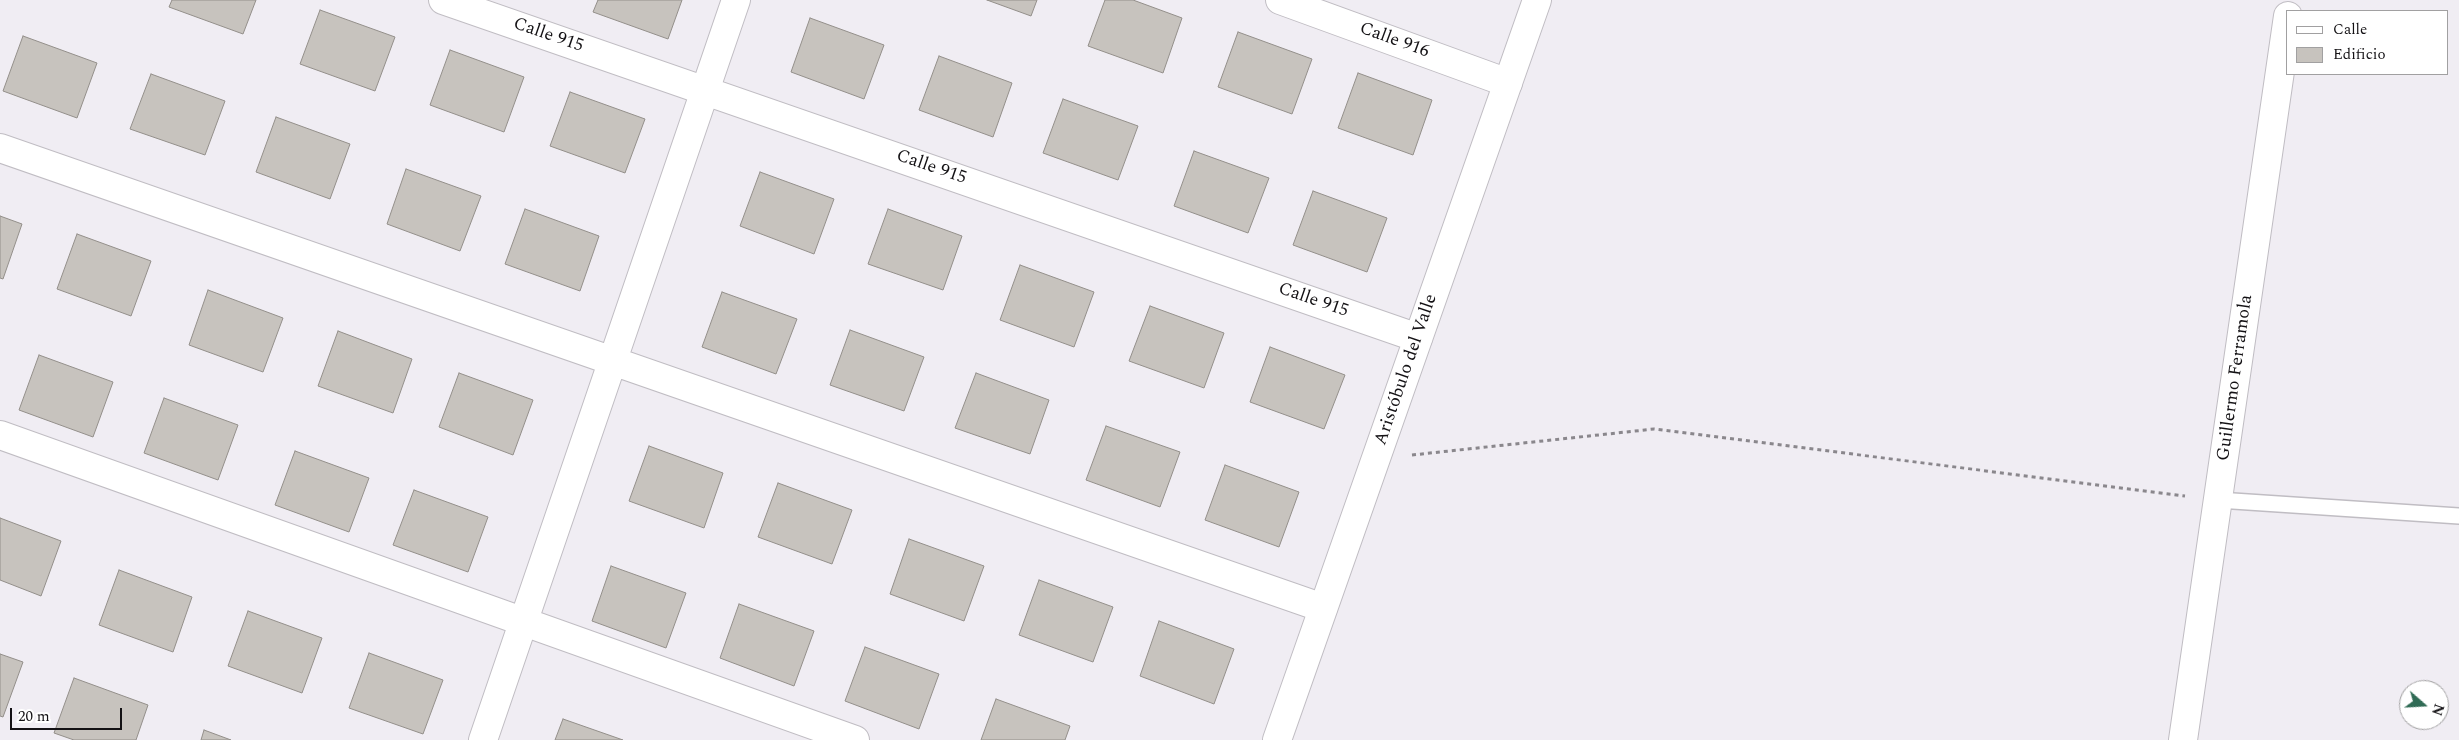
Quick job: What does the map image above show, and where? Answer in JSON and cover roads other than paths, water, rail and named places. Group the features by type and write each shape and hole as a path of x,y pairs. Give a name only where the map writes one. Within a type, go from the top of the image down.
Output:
{"street":[{"name":"Calle 915","path":"442,0 1418,338"},
{"path":"483,740 736,0"},
{"name":"Calle 916","path":"1280,0 1508,83"},
{"name":"Aristóbulo del Valle","path":"1277,740 1537,0"},
{"name":"Guillermo Ferramola","path":"2183,740 2286,30"},
{"path":"0,148 1323,608"},
{"path":"0,435 855,740"}],"lane":[{"path":"2218,500 2459,516"}]}
